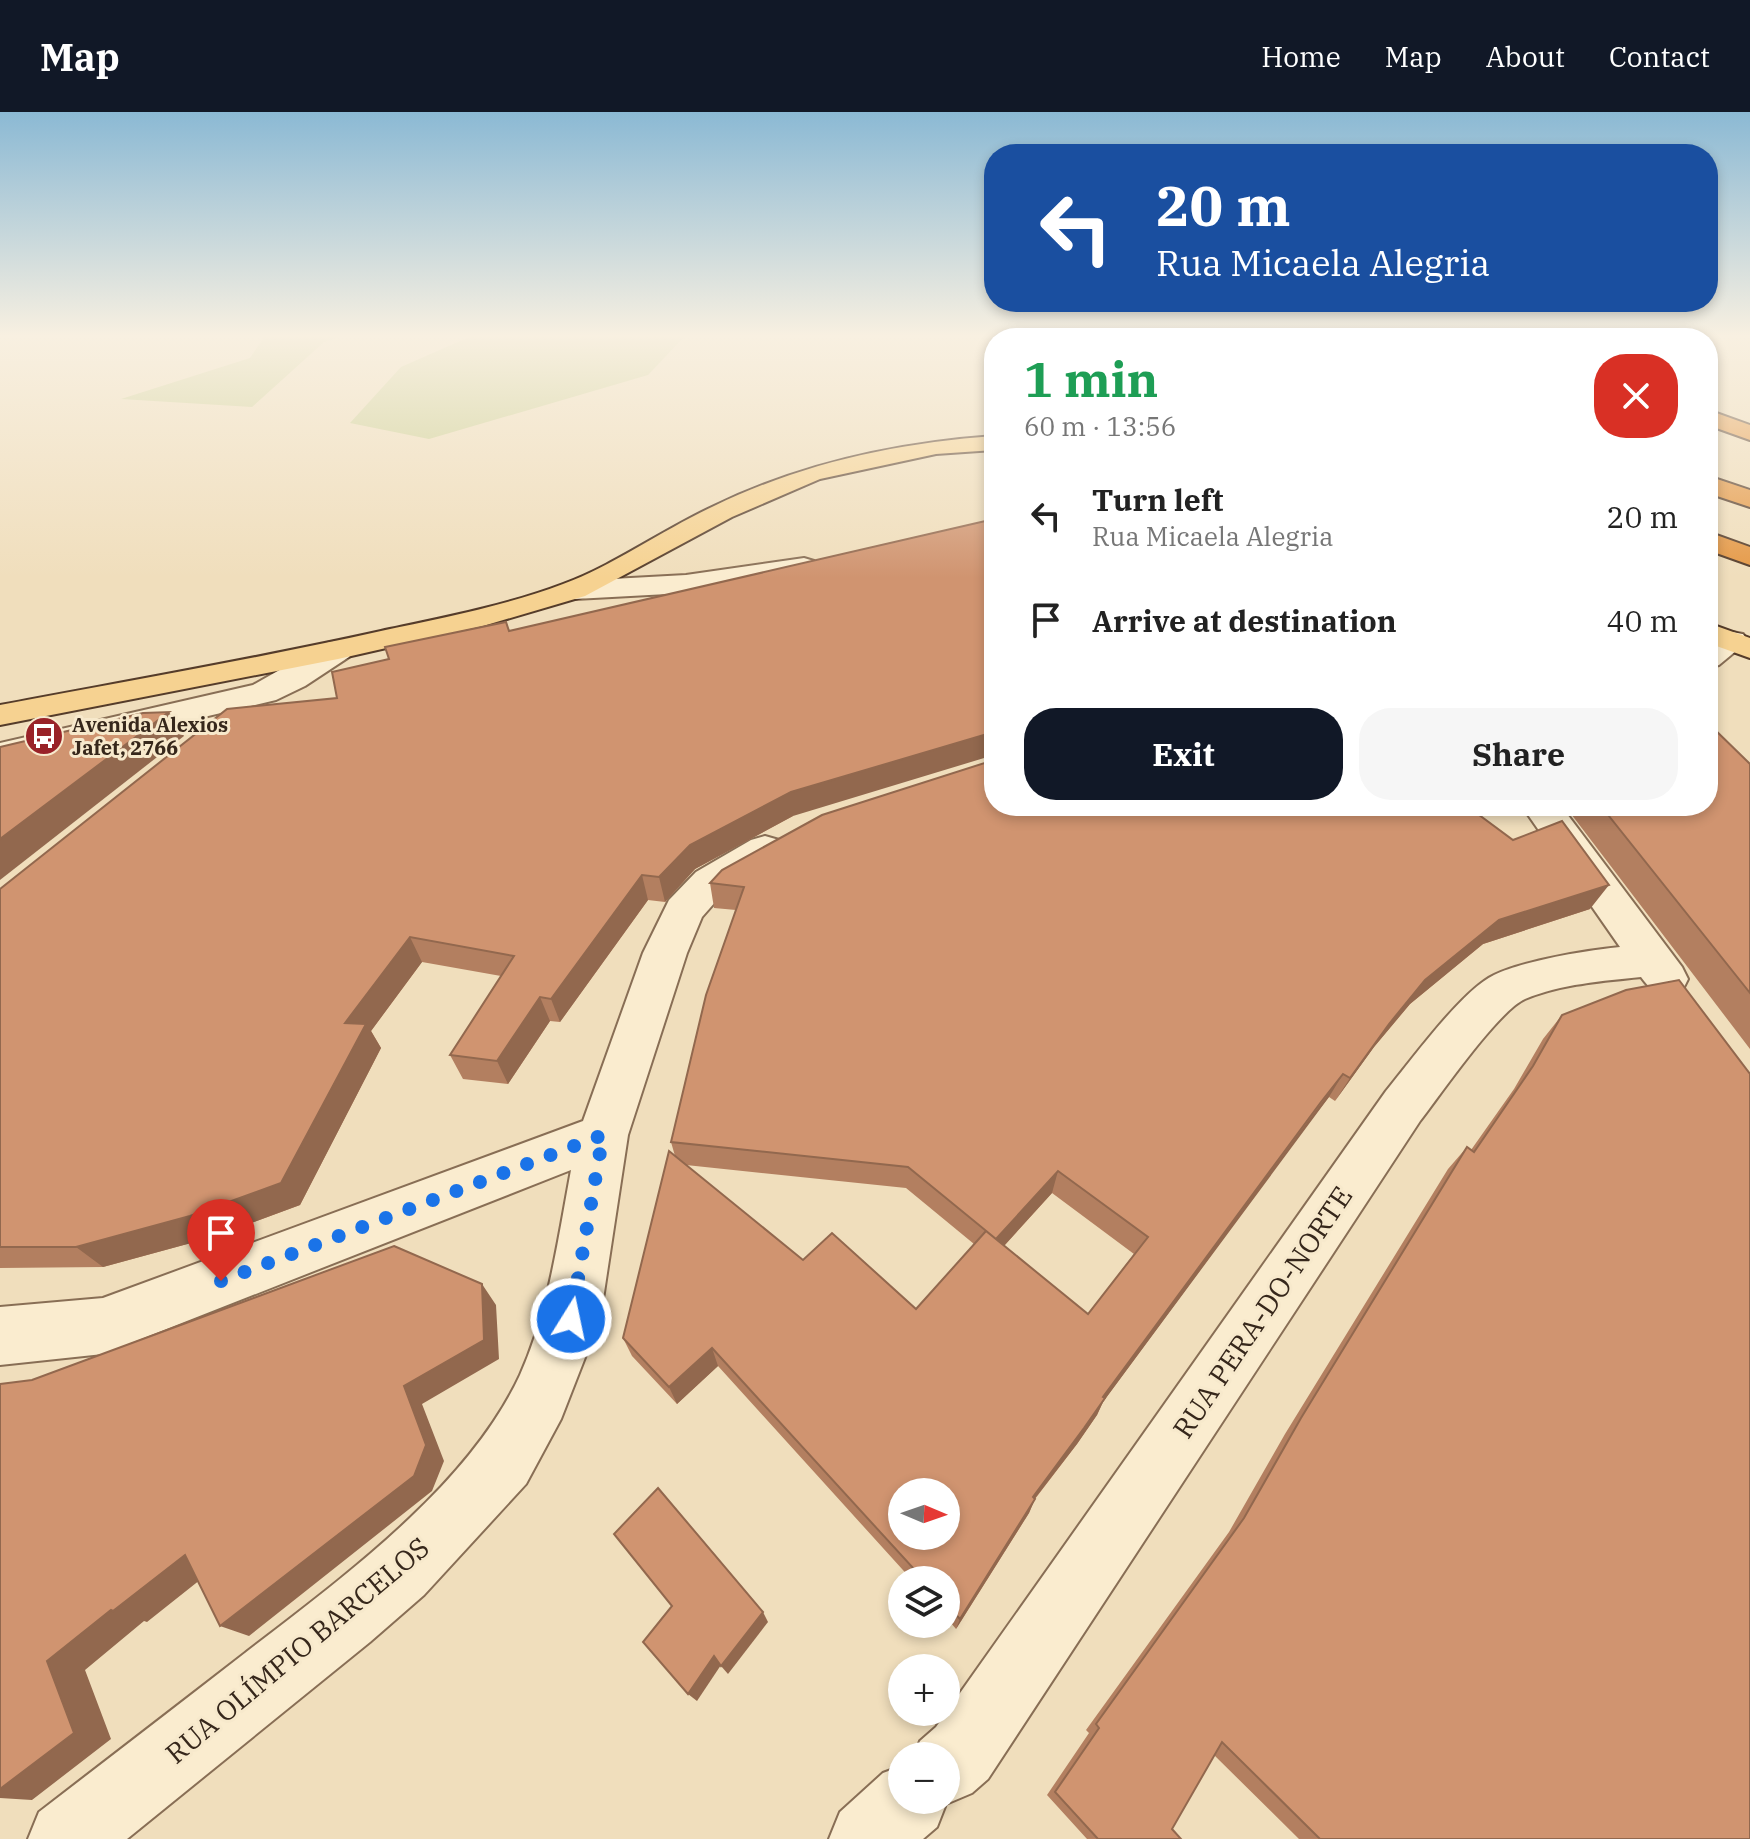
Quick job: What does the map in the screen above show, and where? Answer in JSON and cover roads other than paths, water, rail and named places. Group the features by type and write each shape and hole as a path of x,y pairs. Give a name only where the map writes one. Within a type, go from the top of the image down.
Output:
{"highway":[{"path":"1718,421 1750,433"},
{"path":"1718,488 1750,499"},
{"path":"1718,544 1750,557"}],"main road":[{"path":"0,715 338,650 472,620 575,590 723,511 811,474 936,447 984,444"}],"street":[{"path":"575,590 686,584 833,562"},
{"path":"204,741 264,693 338,650"},
{"path":"0,754 264,693"},
{"path":"1548,816 1689,1011"},
{"name":"RUA OLÍMPIO BARCELOS","path":"66,1839 368,1599 469,1502 504,1462 540,1398 571,1319 603,1135 665,953 684,910 710,882 808,828"},
{"name":"RUA PERA-DO-NORTE","path":"960,1755 1403,1106 1467,1026 1508,987 1588,966 1652,960"},
{"path":"0,1336 103,1326 603,1135"},
{"path":"867,1839 895,1814"}],"place":[{"name":"Avenida Alexios Jafet, 2766","path":"44,736"}]}
